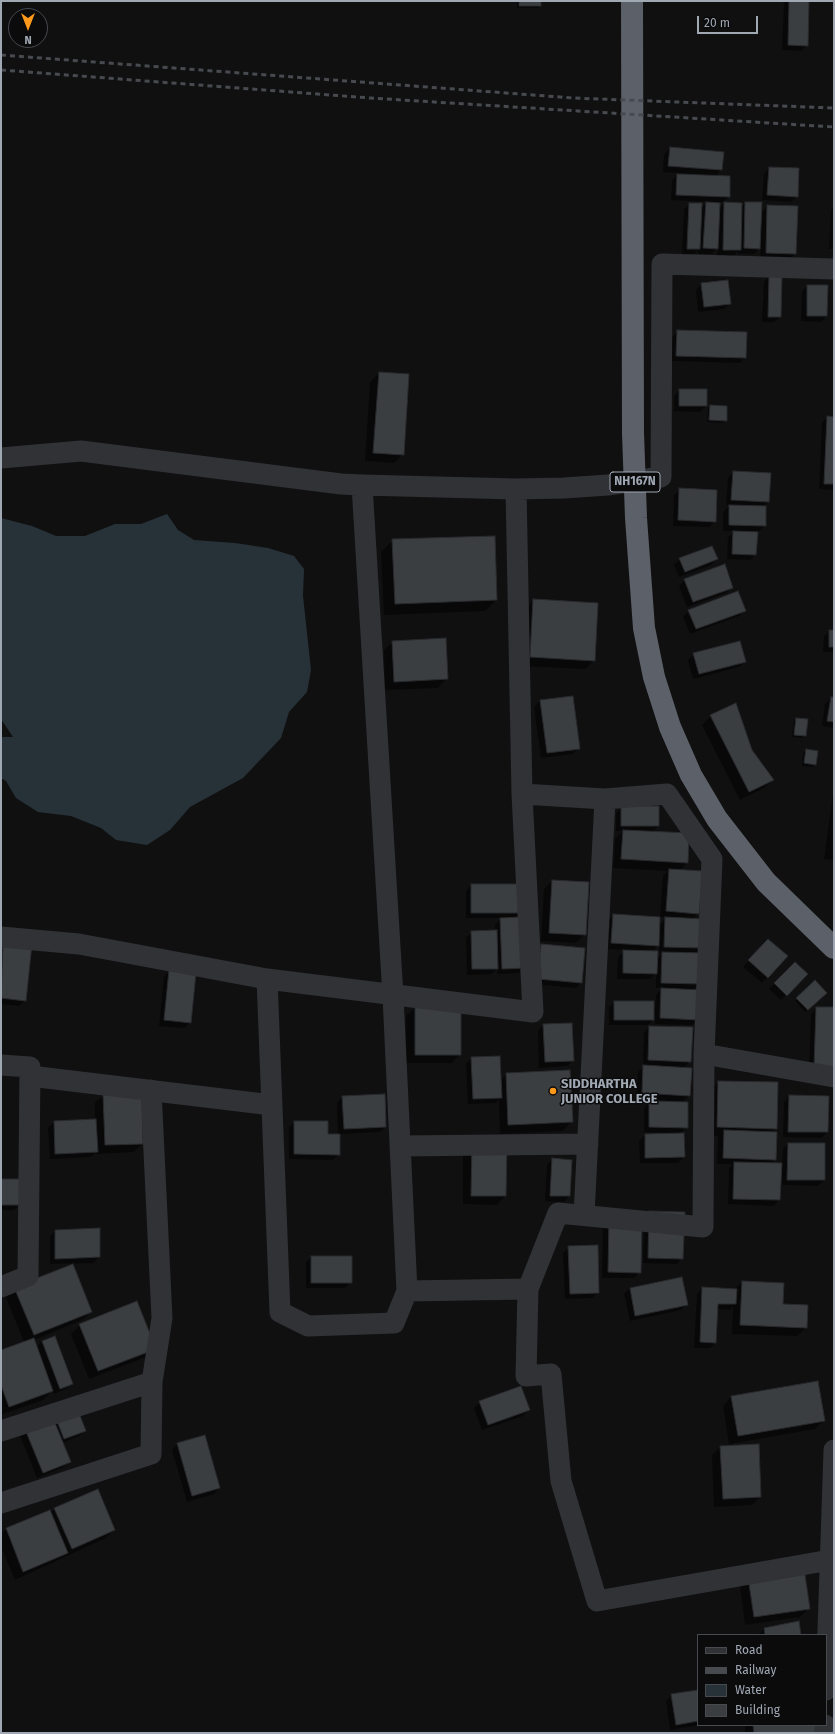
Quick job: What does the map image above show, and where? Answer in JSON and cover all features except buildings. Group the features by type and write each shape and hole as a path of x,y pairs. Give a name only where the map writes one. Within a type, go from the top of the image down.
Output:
{"highway":[{"name":"NH167N","path":"632,1 633,433 638,565 644,628 654,677 670,727 691,775 717,819 766,882 834,948"}],"street":[{"path":"1,458 81,451 341,484 362,485 516,489 608,485 661,477 662,264 834,269"},
{"path":"267,980 280,1312 308,1326 394,1323 407,1291 393,996 362,485"},
{"path":"1,937 79,944 267,980 533,1012 522,794 516,489"},
{"path":"522,794 605,799 667,794 712,859 704,1054 703,1227 558,1213 528,1289 526,1376 551,1374 561,1481 597,1601 830,1560"},
{"path":"584,1216 605,799"},
{"path":"704,1054 834,1077"},
{"path":"1,1065 30,1067 28,1276 1,1286"},
{"path":"30,1076 272,1104"},
{"path":"1,1503 150,1454 152,1382 162,1318 151,1090"},
{"path":"400,1146 588,1144"},
{"path":"407,1291 528,1289"},
{"path":"1,1431 152,1382"},
{"path":"827,1674 832,1596 830,1560 834,1450"}],"water":[{"path":"167,514 178,530 194,540 235,543 268,548 294,556 304,569 303,596 311,670 307,692 289,712 281,738 243,778 190,807 170,830 147,845 116,840 101,828 71,816 38,812 16,798 6,781 1,778 1,737 13,737 1,719 1,518 32,526 56,536 85,536 115,524 141,524"}],"railway":[{"path":"1,55 573,98 834,108"},
{"path":"1,70 370,98 834,127"}],"place":[{"name":"SIDDHARTHA JUNIOR COLLEGE","path":"553,1091"}]}
